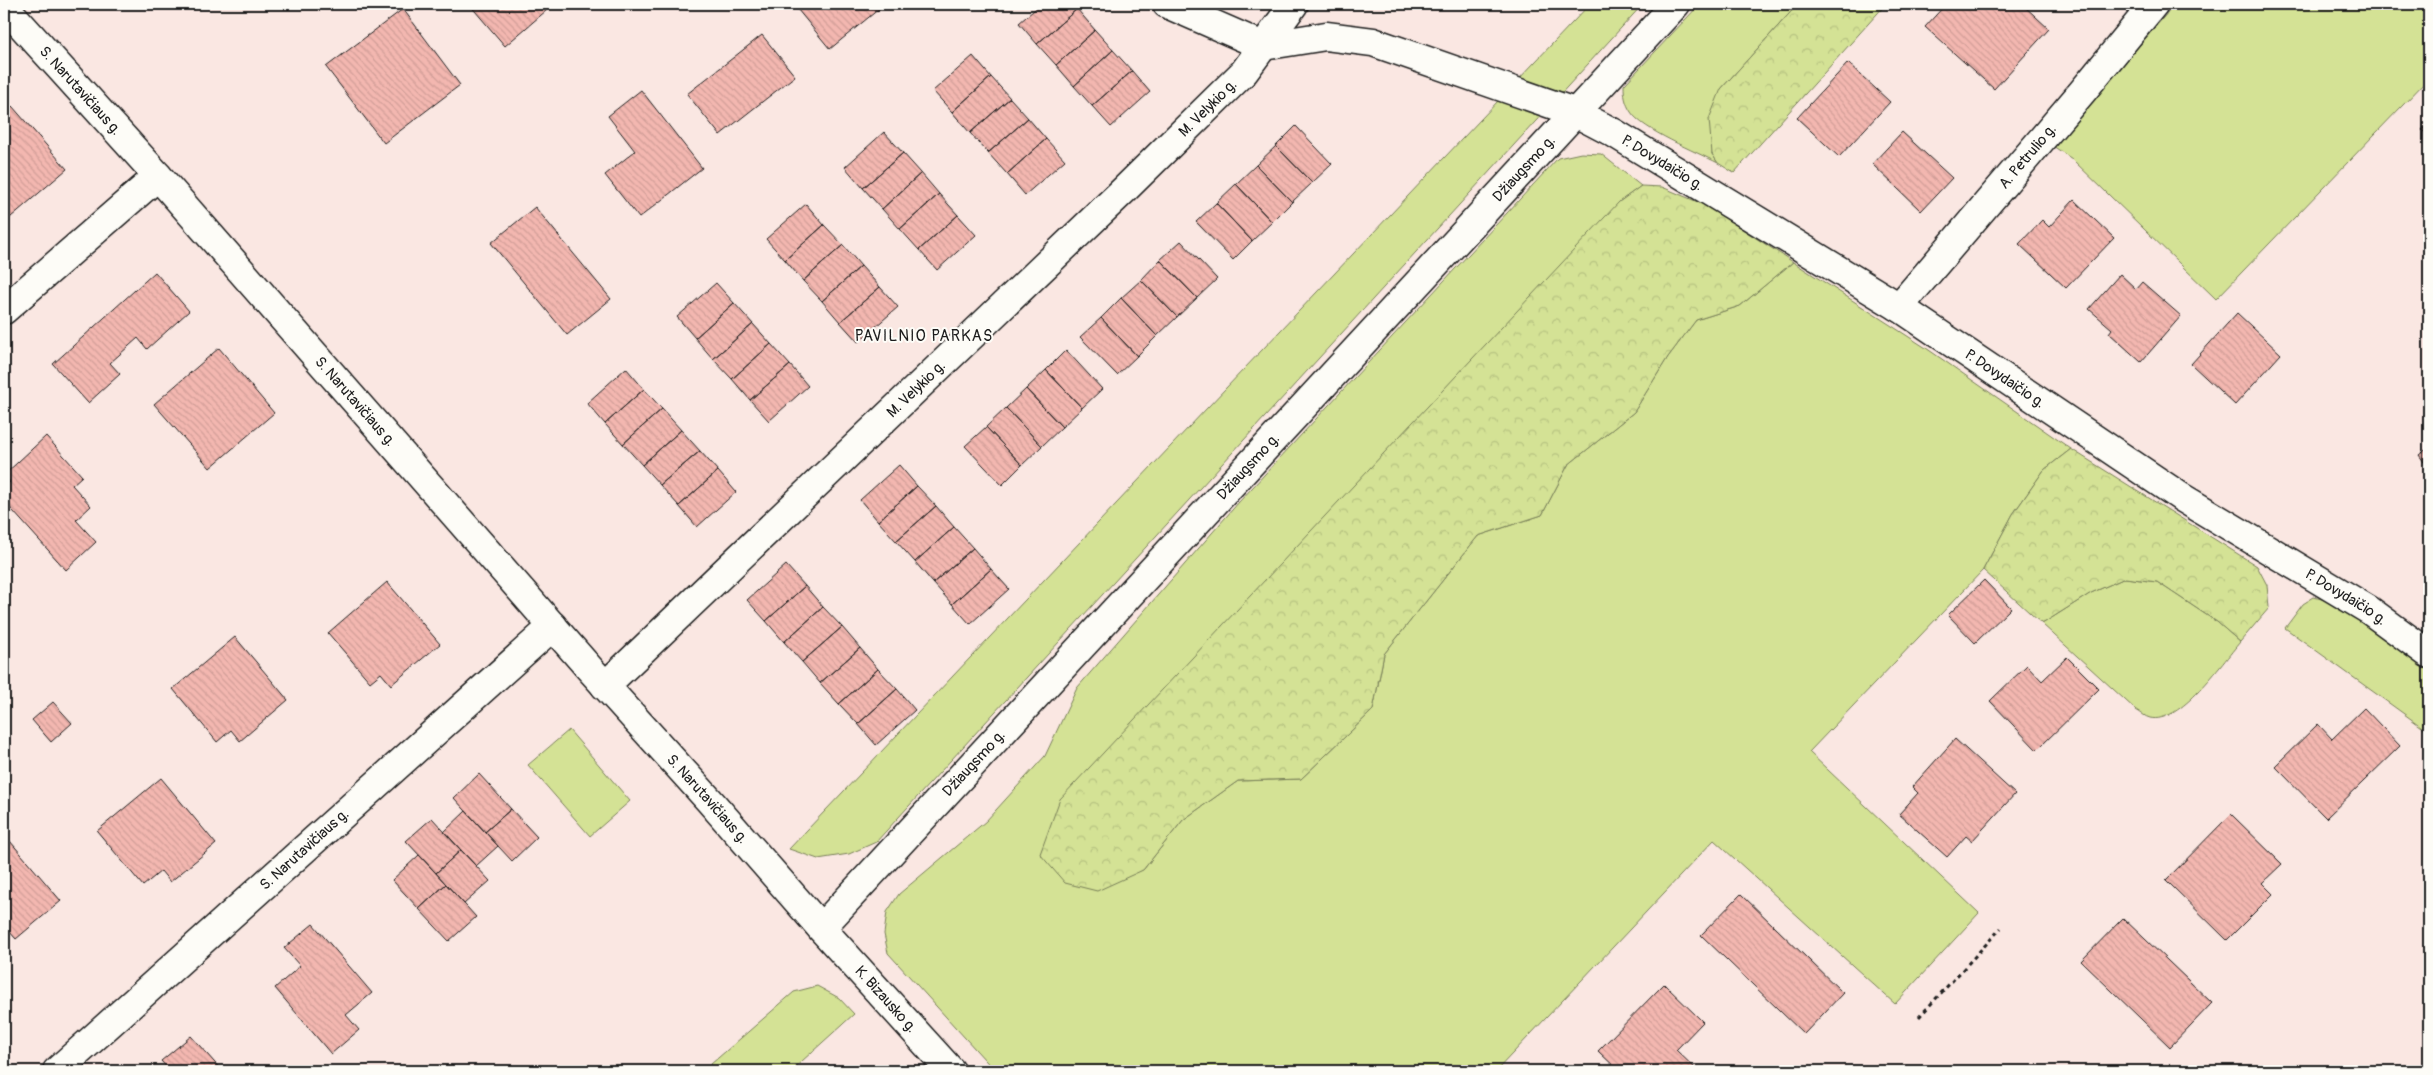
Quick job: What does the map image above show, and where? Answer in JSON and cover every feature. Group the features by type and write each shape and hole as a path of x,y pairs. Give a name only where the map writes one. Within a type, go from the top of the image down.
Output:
{"street":[{"path":"1167,4 1263,46"},
{"name":"M. Velykio g.","path":"605,686 1124,190 1244,72 1294,4"},
{"name":"Džiaugsmo g.","path":"820,928 1676,4"},
{"name":"A. Petrulio g.","path":"1899,307 2082,92 2154,4"},
{"name":"S. Narutavičiaus g.","path":"4,6 158,176 605,686 710,800 820,928"},
{"name":"P. Dovydaičio g.","path":"1263,46 1326,36 1373,42 1574,112 1614,133 1709,189 1899,307 2181,497 2369,610 2429,654"},
{"path":"4,310 158,176"},
{"name":"S. Narutavičiaus g.","path":"57,1071 553,626"},
{"name":"K. Bizausko g.","path":"820,928 951,1071"}],"path":[{"path":"1919,1017 2001,928"}],"green space":[{"path":"1590,4 1643,4 876,842 849,854 818,859 789,849"},
{"path":"1700,4 1798,4 1721,89 1712,154 1718,163 1646,126 1631,112 1625,96 1624,85"},
{"path":"1798,4 1886,4 1734,173 1718,163 1712,154 1709,119 1721,89"},
{"path":"2175,4 2429,4 2429,78 2216,299 2072,159 2053,146"},
{"path":"1581,153 1601,154 1641,186 1619,202 1143,870 1183,820 1238,781 1301,779 1373,710 1384,654 1478,536 1542,515 1568,465 1634,412 1668,357 1696,320 1740,306 1793,262 1926,348 2071,449 2044,470 2013,514 1983,570 1809,752 1979,913 1895,1004 1714,840 1496,1071 995,1071 888,953 884,934 887,912 899,894 986,821 1045,756 1077,688 1239,502 1558,158"},
{"path":"1641,186 1662,187 1705,205 1793,262 1740,306 1696,320 1668,357 1634,412 1568,465 1542,515 1478,536 1384,654 1373,710 1301,779 1238,781 1183,820 1143,870 1097,891 1065,883 1040,854 1060,799 1619,202"},
{"path":"2071,449 2257,566 2267,585 2269,608 2240,642 2217,622 2157,582 2125,578 2091,593 2042,624 1983,570 2013,514 2044,470"},
{"path":"2125,578 2157,582 2217,622 2240,642 2212,677 2187,703 2162,718 2150,718 2136,710 2042,624 2091,593"},
{"path":"2314,597 2327,601 2358,617 2429,668 2429,732 2285,628 2303,604"},
{"path":"569,730 630,801 590,836 528,765"},
{"path":"817,986 839,998 854,1014 791,1071 703,1071 794,992"}],"building":[{"path":"469,4 554,4 505,46"},
{"path":"793,4 885,4 830,49"},
{"path":"1041,4 1072,4 1077,9 1037,44 1019,23"},
{"path":"1946,4 2022,4 2049,29 1994,89 1925,27"},
{"path":"403,9 460,85 384,143 326,67"},
{"path":"1077,9 1095,30 1056,65 1037,44"},
{"path":"1095,30 1113,50 1074,86 1056,65"},
{"path":"762,35 795,76 720,135 687,94"},
{"path":"1113,50 1132,71 1092,106 1074,86"},
{"path":"973,56 991,77 952,112 933,91"},
{"path":"1848,63 1890,102 1839,157 1797,118"},
{"path":"1132,71 1150,92 1111,127 1092,106"},
{"path":"991,77 1010,98 970,133 952,112"},
{"path":"641,90 702,168 639,218 605,175 635,151 608,116"},
{"path":"1010,98 1028,118 988,153 970,133"},
{"path":"12,106 67,169 4,223 4,113"},
{"path":"1028,118 1046,139 1007,174 988,153"},
{"path":"2429,122 2429,137 2422,130"},
{"path":"1296,126 1332,164 1312,183 1276,146"},
{"path":"884,132 903,153 863,188 845,167"},
{"path":"1902,132 1952,178 1921,211 1872,164"},
{"path":"1046,139 1065,160 1025,195 1007,174"},
{"path":"1276,146 1312,183 1292,202 1256,165"},
{"path":"903,153 921,173 882,209 863,188"},
{"path":"1256,165 1292,202 1272,222 1236,184"},
{"path":"921,173 939,194 900,229 882,209"},
{"path":"1236,184 1272,222 1252,241 1216,203"},
{"path":"939,194 958,215 919,250 900,229"},
{"path":"2074,200 2114,238 2066,288 2019,244 2042,220 2049,227"},
{"path":"1216,203 1252,241 1233,260 1196,222"},
{"path":"806,204 824,225 785,260 766,239"},
{"path":"535,207 611,299 567,335 491,243"},
{"path":"958,215 976,235 937,270 919,250"},
{"path":"824,225 843,245 803,281 785,260"},
{"path":"1181,241 1217,279 1197,298 1160,260"},
{"path":"843,245 861,266 822,301 803,281"},
{"path":"1160,260 1197,298 1177,317 1141,280"},
{"path":"861,266 880,287 840,322 822,301"},
{"path":"155,272 189,311 147,349 138,338 110,363 120,374 88,403 53,364"},
{"path":"2120,274 2136,289 2142,282 2181,316 2141,362 2109,333 2112,329 2089,309"},
{"path":"1141,280 1177,317 1157,336 1121,298"},
{"path":"716,283 734,303 695,338 677,317"},
{"path":"880,287 898,307 858,342 840,322"},
{"path":"1121,298 1157,336 1137,356 1101,318"},
{"path":"734,303 753,324 713,359 695,338"},
{"path":"2237,313 2281,354 2235,405 2191,364"},
{"path":"1101,318 1137,356 1117,375 1080,337"},
{"path":"753,324 771,344 732,379 713,359"},
{"path":"771,344 790,365 750,400 732,379"},
{"path":"219,348 274,413 210,468 154,404"},
{"path":"1066,350 1102,389 1082,408 1046,370"},
{"path":"790,365 808,386 769,421 750,400"},
{"path":"626,368 644,389 605,424 587,403"},
{"path":"1046,370 1082,408 1062,427 1026,389"},
{"path":"644,389 662,409 623,444 605,424"},
{"path":"1026,389 1062,427 1042,446 1006,408"},
{"path":"1006,408 1042,446 1022,465 986,427"},
{"path":"662,409 681,430 642,465 623,444"},
{"path":"986,427 1022,465 1002,485 965,446"},
{"path":"681,430 700,451 660,485 642,465"},
{"path":"46,436 82,476 72,485 91,506 76,520 96,542 66,570 4,501 4,488 10,482 4,475"},
{"path":"2429,447 2429,469 2419,455"},
{"path":"700,451 718,471 679,506 660,485"},
{"path":"899,465 917,486 878,521 860,500"},
{"path":"718,471 736,492 697,527 679,506"},
{"path":"917,486 936,506 896,541 878,521"},
{"path":"936,506 954,527 915,562 896,541"},
{"path":"954,527 973,548 933,583 915,562"},
{"path":"973,548 991,569 952,604 933,583"},
{"path":"786,565 805,586 766,621 747,600"},
{"path":"991,569 1009,589 970,624 952,604"},
{"path":"1984,580 2011,608 1975,643 1948,615"},
{"path":"387,582 440,644 391,685 381,673 370,682 328,633"},
{"path":"805,586 823,607 784,642 766,621"},
{"path":"823,607 842,627 802,662 784,642"},
{"path":"842,627 860,648 820,683 802,662"},
{"path":"235,637 288,700 240,741 231,730 217,742 173,689"},
{"path":"860,648 878,669 839,704 820,683"},
{"path":"2067,657 2099,689 2037,750 1990,701 2027,665 2042,681"},
{"path":"878,669 897,689 858,724 839,704"},
{"path":"897,689 915,710 876,745 858,724"},
{"path":"53,702 72,723 51,742 32,720"},
{"path":"2364,708 2400,746 2326,818 2275,766 2318,724 2332,739"},
{"path":"1955,739 2015,794 1972,841 1966,836 1947,857 1899,814 1918,793 1912,787"},
{"path":"479,774 511,809 485,832 454,798"},
{"path":"161,778 216,844 170,882 161,871 143,886 97,831"},
{"path":"511,809 537,837 512,861 485,832"},
{"path":"466,811 498,846 476,866 444,832"},
{"path":"2231,814 2282,864 2262,883 2273,894 2227,940 2166,880"},
{"path":"432,818 461,850 436,873 406,841"},
{"path":"4,834 61,901 16,939 8,930 4,934"},
{"path":"461,850 490,881 464,904 436,873"},
{"path":"419,855 446,884 419,909 392,880"},
{"path":"446,884 476,917 449,941 419,909"},
{"path":"1741,894 1843,993 1804,1034 1701,935"},
{"path":"2123,918 2212,1003 2170,1047 2081,961"},
{"path":"313,924 372,993 346,1015 359,1030 331,1054 275,988 300,966 284,948"},
{"path":"1664,984 1703,1022 1676,1050 1698,1071 1619,1071 1598,1051"},
{"path":"191,1036 222,1071 170,1071 161,1061"}],"district":[{"name":"PAVILNIO PARKAS","path":"924,335"}]}
